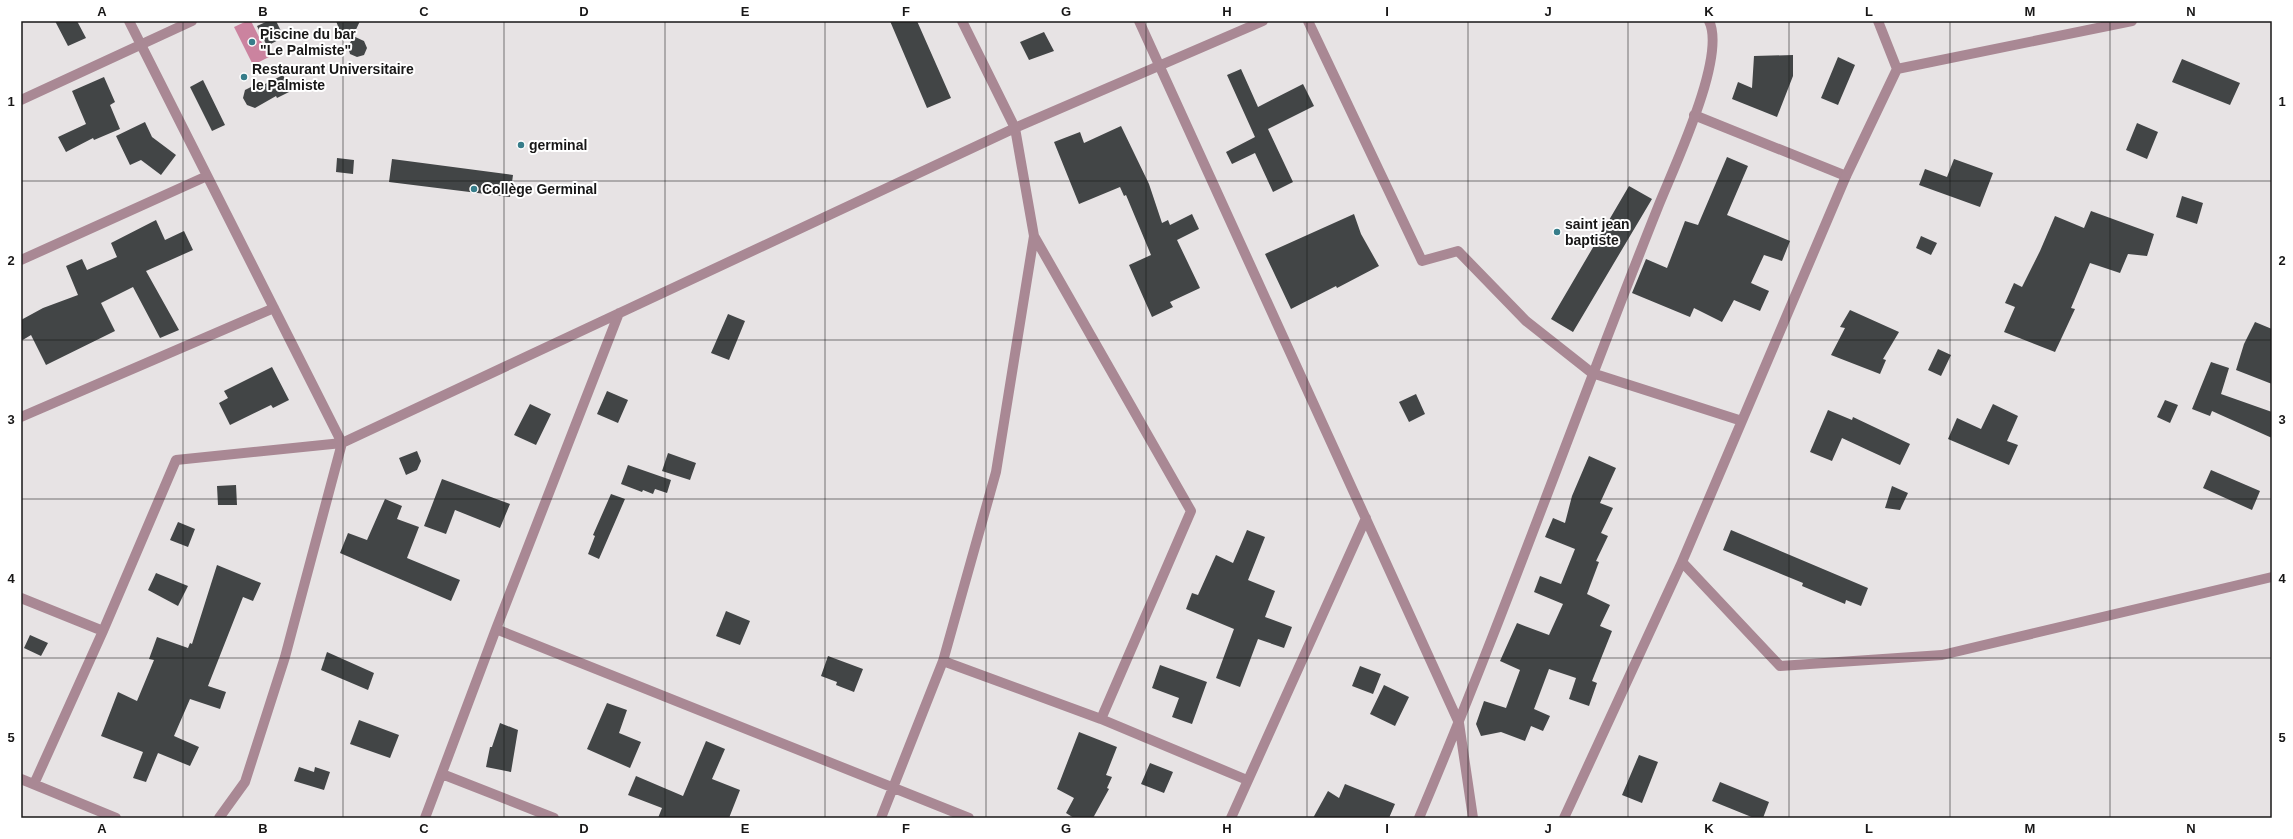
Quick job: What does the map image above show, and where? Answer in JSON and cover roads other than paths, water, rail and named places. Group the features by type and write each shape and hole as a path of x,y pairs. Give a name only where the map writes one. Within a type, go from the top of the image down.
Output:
{"street":[{"path":"129,21 342,443 285,657 245,782 219,818"},
{"path":"21,100 192,21"},
{"path":"881,818 943,661 996,472 1034,236 1015,128 962,21"},
{"path":"1139,21 1459,723 1472,818"},
{"path":"34,784 103,631 176,460 342,443 1015,128 1263,21"},
{"path":"1308,21 1422,261 1458,251 1526,321 1592,373 1742,421"},
{"path":"1418,818 1459,723 1592,373 1694,115 1710,68 1714,31 1709,21"},
{"path":"1564,818 1682,562 1846,176 1897,69 1878,21"},
{"path":"1897,69 2132,21"},
{"path":"1694,115 1846,176"},
{"path":"21,260 207,176"},
{"path":"1034,236 1191,511 1101,719"},
{"path":"21,417 274,308"},
{"path":"425,818 496,629 620,313"},
{"path":"1231,818 1246,780 1366,518"},
{"path":"1682,562 1780,666 1942,655 2272,577"},
{"path":"21,598 103,631"},
{"path":"496,629 968,818"},
{"path":"943,661 1101,719 1246,780"},
{"path":"442,774 554,818"},
{"path":"21,779 116,818"}],"place":[{"name":"Piscine du bar \"Le Palmiste\"","path":"252,42"},
{"name":"Restaurant Universitaire le Palmiste","path":"244,77"},
{"name":"germinal","path":"521,145"},
{"name":"Collège Germinal","path":"474,189"},
{"name":"saint jean baptiste","path":"1557,232"}]}
